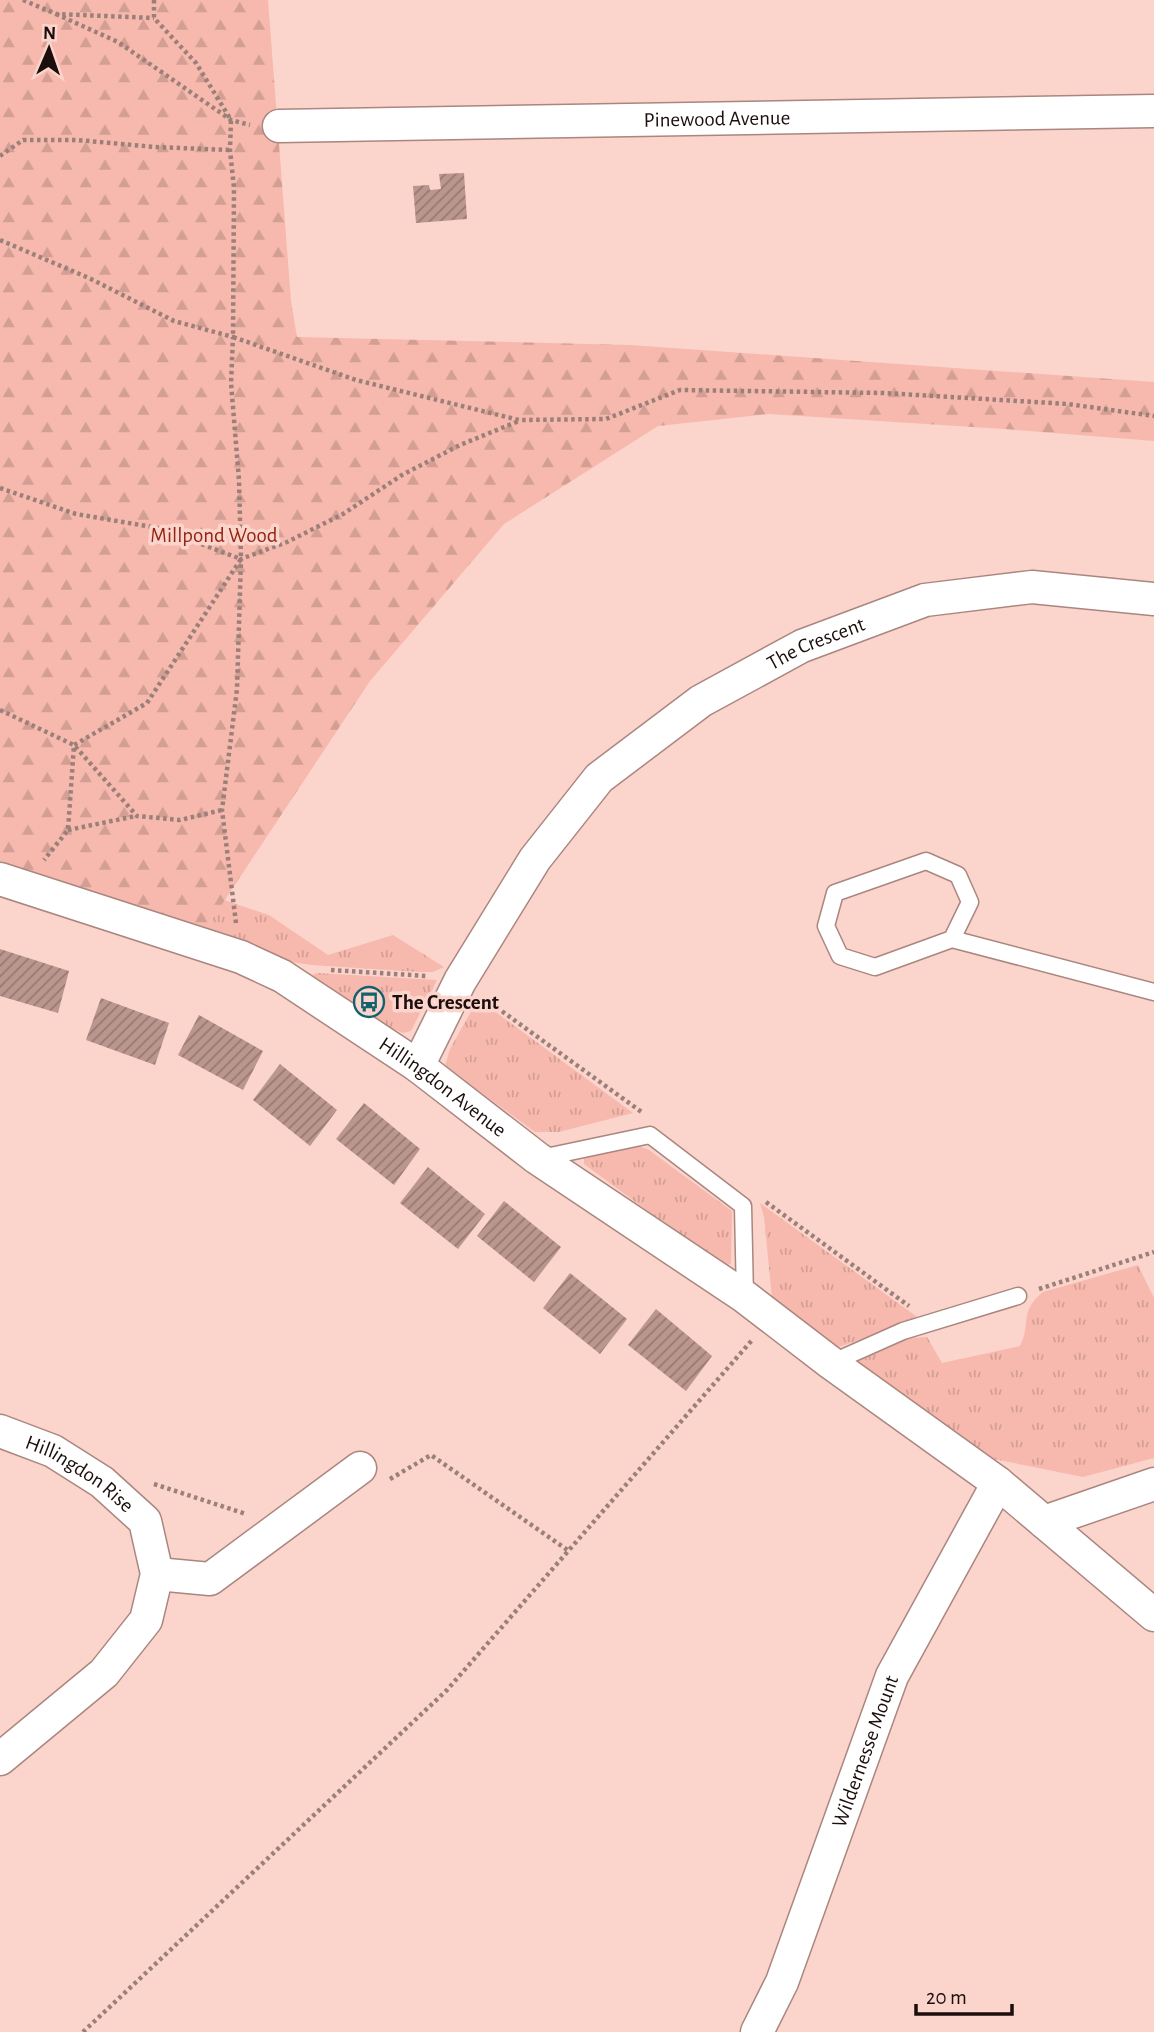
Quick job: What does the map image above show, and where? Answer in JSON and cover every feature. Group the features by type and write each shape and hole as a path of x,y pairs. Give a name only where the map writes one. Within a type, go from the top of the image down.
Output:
{"street":[{"name":"Pinewood Avenue","path":"279,126 1154,111"},
{"name":"The Crescent","path":"418,1066 460,981 535,859 599,778 701,701 802,646 925,600 1031,587 1154,599"},
{"name":"Hillingdon Avenue","path":"12,882 241,957 282,976 418,1066 537,1158 745,1297 831,1363 998,1483 1154,1615"},
{"name":"Hillingdon Rise","path":"0,1430 53,1451 102,1482 145,1521 157,1574 146,1620 104,1673 0,1759"},
{"path":"157,1574 210,1579 360,1468"},
{"name":"Wildernesse Mount","path":"757,2032 782,1982 892,1676 998,1483"},
{"path":"1044,1522 1154,1485"}],"lane":[{"path":"952,939 970,902 958,875 926,861 835,893 826,926 840,956 875,967 952,939 1154,992"},
{"path":"537,1158 650,1135 743,1206 745,1297"},
{"path":"831,1363 903,1331 1018,1296"}],"path":[{"path":"23,0 118,42 231,120"},
{"path":"153,18 154,0"},
{"path":"57,15 153,18 196,63 231,120 230,150 234,188 231,383 239,480 241,559 237,689 222,810 241,957"},
{"path":"0,156 23,140 77,140 230,150"},
{"path":"0,240 89,278 174,321 233,337 356,380 519,420 606,419 680,390 884,393 1068,404 1154,416"},
{"path":"74,744 147,702 241,559 287,542 343,514 402,475 460,445 519,420"},
{"path":"0,488 76,514 158,528 241,559"},
{"path":"0,710 74,744 137,816"},
{"path":"68,830 74,744"},
{"path":"12,882 68,830 137,816 180,820 222,810"},
{"path":"282,976 313,969 437,976 460,981 648,1116 650,1135"},
{"path":"743,1206 760,1198 933,1323"},
{"path":"1018,1296 1154,1252"},
{"path":"83,2032 447,1690 771,1318"},
{"path":"360,1468 383,1484 431,1455 569,1551"},
{"path":"152,1483 281,1526"}],"green space":[{"name":"Millpond Wood","path":"0,0 268,0 291,301 297,337 630,345 1154,382 1154,441 769,414 658,426 504,524 370,681 205,930 0,868"},
{"path":"224,900 269,915 328,955 393,935 444,967 433,972 419,972 285,961 257,946 205,930"},
{"path":"317,973 437,980 411,1031 403,1033 391,1028 312,975"},
{"path":"478,999 633,1113 559,1132 535,1132 445,1066 450,1049"},
{"path":"629,1146 649,1150 732,1211 731,1263 727,1266 721,1265 584,1164 584,1157 594,1153"},
{"path":"760,1203 920,1319 836,1348 772,1298 764,1217"},
{"path":"1138,1265 1154,1298 1154,1458 1083,1477 989,1458 857,1362 909,1338 927,1337 942,1363 1020,1346 1028,1312 1035,1299 1043,1292"}],"building":[{"path":"464,173 467,219 416,223 413,186 429,185 430,190 441,189 439,174"},
{"path":"0,949 69,971 58,1013 0,996"},
{"path":"101,998 169,1023 155,1065 86,1040"},
{"path":"199,1015 263,1051 243,1090 178,1055"},
{"path":"280,1064 337,1110 310,1146 253,1100"},
{"path":"364,1103 420,1149 394,1185 336,1139"},
{"path":"428,1167 485,1214 458,1249 400,1203"},
{"path":"504,1201 561,1247 534,1282 477,1236"},
{"path":"570,1273 627,1319 600,1354 543,1308"},
{"path":"656,1309 712,1356 686,1391 628,1345"}],"place":[{"name":"The Crescent","path":"369,1002"}]}
